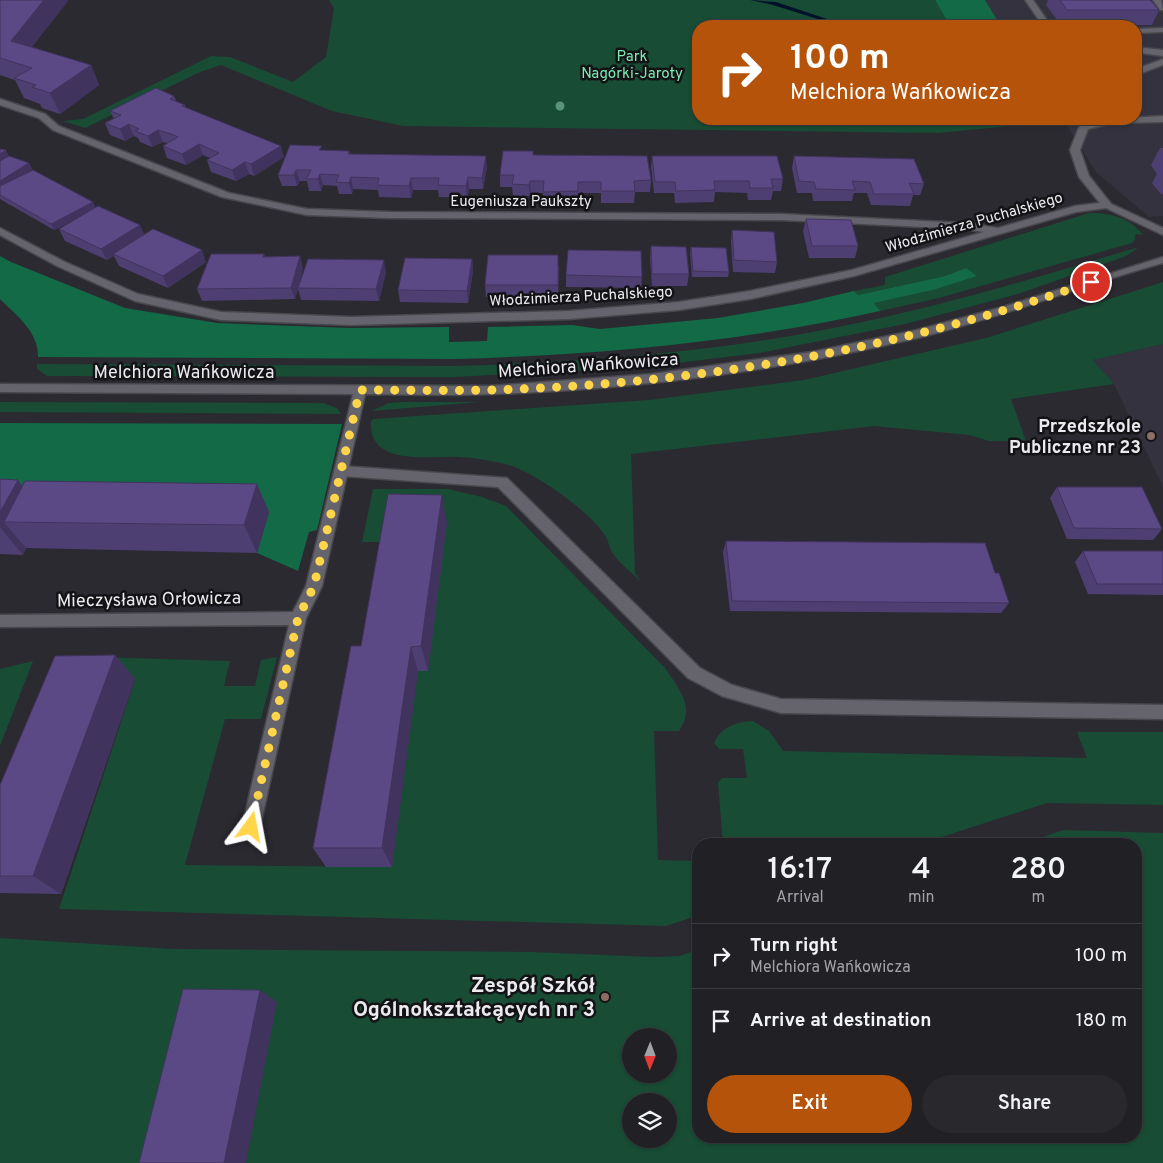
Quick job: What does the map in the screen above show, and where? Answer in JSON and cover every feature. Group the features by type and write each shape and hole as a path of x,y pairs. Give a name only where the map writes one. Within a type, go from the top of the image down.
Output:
{"street":[{"path":"1029,0 1043,20"},
{"path":"1157,0 1163,8"},
{"path":"1142,31 1163,30"},
{"path":"1144,51 1163,53"},
{"path":"1142,70 1163,62"},
{"name":"Eugeniusza Paukszty","path":"0,102 42,116 56,128 226,195 307,212 389,216 781,217 965,226 1001,231"},
{"path":"1142,119 1163,119"},
{"path":"1093,125 1084,127 1075,150 1084,177 1107,205 1163,232"},
{"name":"Włodzimierza Puchalskiego","path":"0,231 61,264 135,297 221,316 350,320 569,315 678,306 750,296 854,273 1075,209 1107,205"},
{"name":"Melchiora Wańkowicza","path":"0,388 491,390 555,387 740,368 846,350 916,334 1036,301 1128,269 1163,260"},
{"path":"251,827 298,618 314,586 360,390"},
{"path":"342,470 502,482 694,673 728,691 781,706 1163,712"},
{"name":"Mieczysława Orłowicza","path":"0,621 298,618"}],"shaded area":[{"path":"985,0 1163,0 1163,216 1149,217 1096,172 1067,125 1142,125 1142,20 997,20"},
{"name":"Przedszkole Publiczne nr 23","path":"1163,344 1163,487 1114,384 1093,360"}],"green space":[{"name":"Park Nagórki-Jaroty","path":"329,0 935,0 947,20 692,20 692,125 1022,125 937,133 403,126 332,111 221,65 200,72 85,128 63,121 83,119 211,56 230,57 293,82 326,57 334,8"},
{"path":"935,0 985,0 997,20 947,20"},
{"path":"1089,213 1119,217 1132,224 1143,235 1135,234 1135,239 1132,243 939,298 880,311 873,303 933,290 966,268 945,276 858,295 854,291 885,285 885,277"},
{"path":"1139,247 1126,256 1018,294 905,324 759,353 644,367 454,377 47,376 37,369 37,364 454,366 597,359 692,350 786,337 872,320 987,291"},
{"path":"0,256 125,308 217,323 350,328 449,327 449,342 487,341 488,327 572,325 600,329 718,318 803,303 854,291 858,295 945,276 966,268 977,276 933,290 874,303 880,311 827,322 722,339 615,350 454,359 38,357 35,340 31,332 0,299"},
{"path":"1163,282 1163,344 1093,360 1114,384 1011,399 1026,441 989,441 969,435 874,426 631,454 635,573 641,582 617,559 611,551 606,537 588,516 562,495 534,477 509,465 485,460 460,457 402,456 385,450 378,445 371,430 371,421 374,419 649,400 804,380 986,338"},
{"path":"0,402 323,403 337,408 341,414 0,412"},
{"path":"480,402 371,411 389,403"},
{"path":"0,423 342,424 317,530 309,532 298,571 257,553 269,512 0,513"},
{"path":"373,489 448,489 482,497 506,506 665,668 684,698 686,714 679,731 654,731 658,860 692,861 692,917 666,926 59,909 135,680 63,656 230,661 224,686 255,686 261,660 277,657 261,719 225,719 185,865 392,867 418,671 428,671 392,542 362,542"},
{"path":"33,661 0,746 0,669"},
{"path":"753,721 769,731 783,751 1087,758 1077,732 1163,732 1163,805 1047,803 939,838 723,838 718,783 722,778 747,778 743,749 719,749 714,743 725,729"},
{"path":"1064,830 1163,833 1163,1163 0,1163 0,938 173,949 531,952 652,957 680,956 692,952 692,1143 1142,1143 1142,838 1039,838"}],"building":[{"path":"0,0 44,0 11,41 91,65 50,93 32,87 36,85 14,78 32,68 0,58"},
{"path":"1060,0 1150,0 1159,10 1067,10"},
{"path":"156,88 174,96 170,99 185,105 182,106 281,146 251,164 245,162 232,170 207,160 219,153 199,144 182,154 163,146 178,137 171,134 158,130 148,136 135,131 139,129 129,124 120,129 105,123 121,115 110,111"},
{"path":"290,145 322,146 319,150 349,151 348,154 486,156 482,178 468,177 466,186 438,185 439,178 411,178 409,186 377,185 379,178 351,177 349,183 336,182 339,175 320,174 318,179 306,179 311,170 296,170 294,175 278,175"},
{"path":"503,151 533,151 533,155 647,156 651,180 634,181 635,191 601,191 601,182 578,182 578,191 543,192 544,181 530,181 529,185 512,184 514,175 500,175"},
{"path":"9,156 29,163 0,181 0,161"},
{"path":"652,156 777,156 783,179 771,179 773,188 750,188 749,181 714,181 715,190 676,191 675,182 655,182"},
{"path":"794,156 914,159 924,184 909,183 914,194 874,194 870,182 852,181 855,190 816,189 814,182 799,181"},
{"path":"33,170 93,202 51,224 0,195 0,186"},
{"path":"98,206 140,225 101,249 59,229"},
{"path":"806,219 851,220 858,246 812,246"},
{"path":"153,229 202,250 163,276 113,254"},
{"path":"732,230 774,232 777,262 734,260"},
{"path":"651,246 686,247 689,274 652,274"},
{"path":"691,247 726,248 729,272 693,271"},
{"path":"568,250 641,251 642,277 566,275"},
{"path":"211,254 264,254 263,257 300,256 291,288 197,289"},
{"path":"488,255 558,255 558,285 485,285"},
{"path":"405,258 472,259 467,291 398,290"},
{"path":"308,259 384,260 376,289 298,288"},
{"path":"0,479 18,480 0,512"},
{"path":"25,481 257,484 244,525 4,522"},
{"path":"1057,487 1142,487 1162,529 1074,528"},
{"path":"388,494 442,495 421,646 411,647 382,848 313,848 351,646 361,646"},
{"path":"726,541 985,543 995,573 999,573 1009,603 732,601"},
{"path":"1083,551 1163,551 1163,584 1097,584"},
{"path":"115,655 33,876 0,876 0,785 55,656"},
{"path":"183,989 260,990 224,1163 139,1163"}],"waterway":[{"path":"753,0 774,3 826,20"}],"place":[{"name":"Przedszkole Publiczne nr 23","path":"1151,436"},
{"name":"Zespół Szkół Ogólnokształcących nr 3","path":"605,997"}],"route":[{"path":"251,827 298,618 314,586 360,390 491,390 555,387 740,368 846,350 916,334 1036,301 1091,282"}]}
